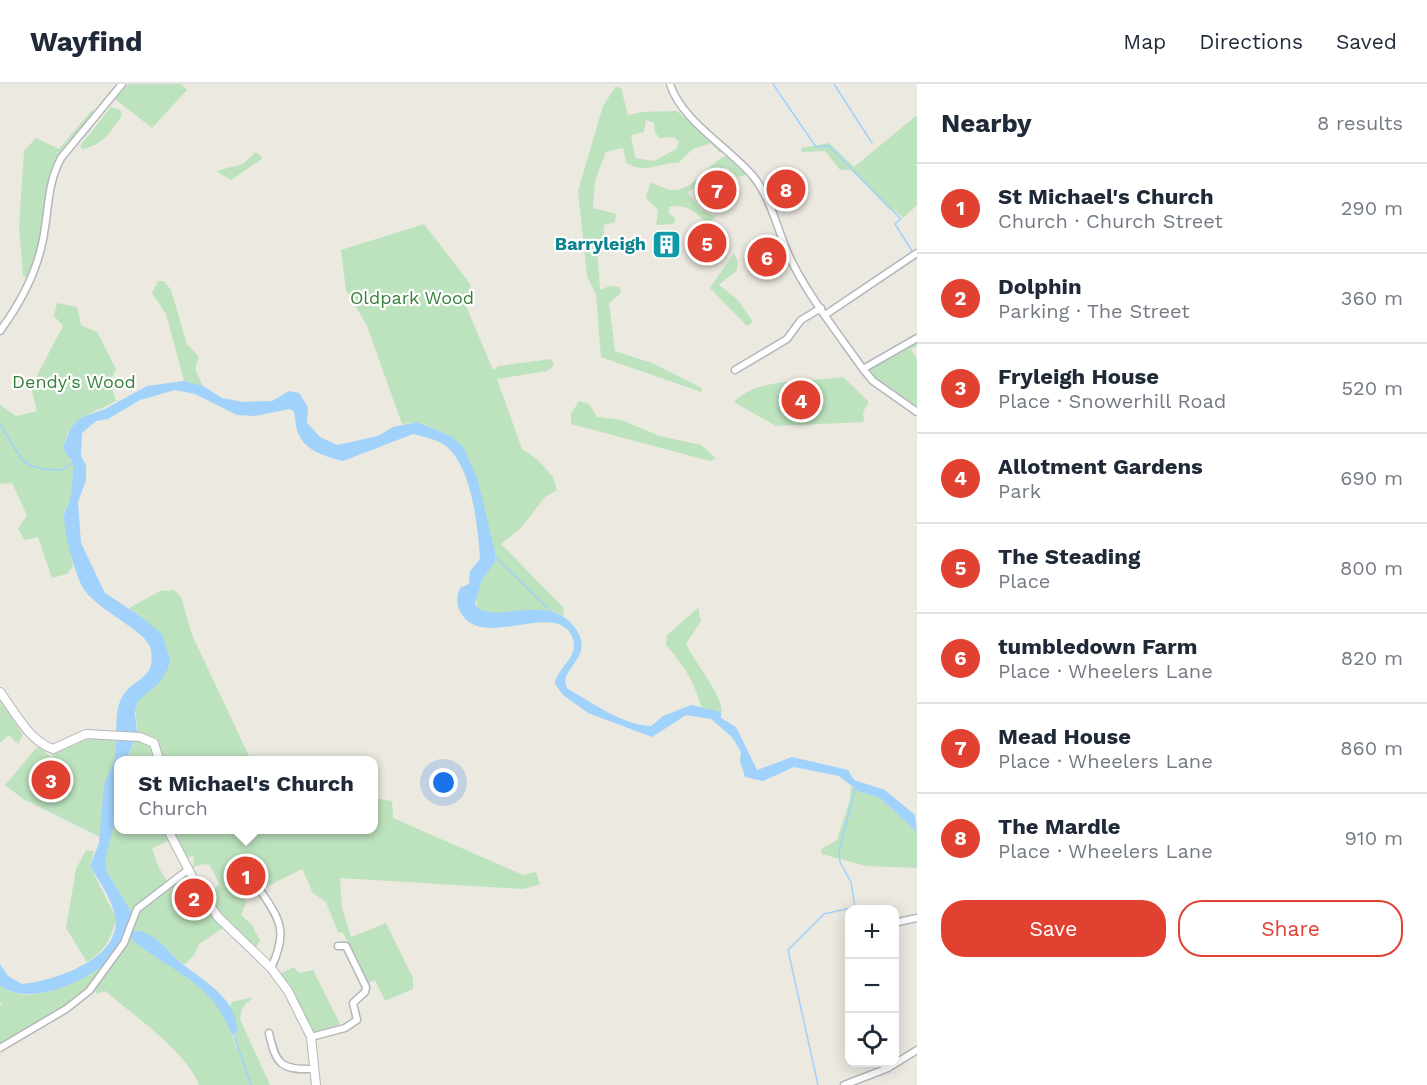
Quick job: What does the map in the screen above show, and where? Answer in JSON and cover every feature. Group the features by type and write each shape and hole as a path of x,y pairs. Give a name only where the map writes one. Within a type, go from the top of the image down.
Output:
{"street":[{"path":"0,332 18,304 36,265 42,244 49,189 56,168 122,84"},
{"path":"670,84 680,104 691,117 756,180 768,202 791,261 863,369 873,381 917,412"},
{"path":"825,315 917,253"},
{"path":"735,370 788,339 801,320 821,308"},
{"path":"863,369 917,338"},
{"path":"0,692 29,732 43,746 53,749 61,747 86,734 140,736 154,743 158,756"},
{"path":"170,834 218,917 272,968 288,991 311,1037 316,1085"},
{"path":"0,1048 66,1010 89,991 124,943 137,909 189,869"},
{"path":"262,893 278,916 281,928 281,942 272,968"},
{"path":"899,922 917,918"},
{"path":"311,1037 345,1028 357,1020 353,1003 365,992 366,987 346,946 338,946"},
{"path":"268,1033 275,1057 281,1064 295,1069 314,1069"},
{"path":"899,1059 917,1050"},
{"path":"844,1085 881,1067"}],"green space":[{"path":"128,84 181,84 187,90 152,128 115,99"},
{"path":"616,86 621,88 628,115 642,112 677,111 723,150 720,153 711,143 693,149 678,163 647,168 626,163 623,148 606,152 595,181 593,208 616,214 615,222 604,225 604,241 597,245 600,290 610,286 620,287 621,293 609,303 615,351 652,363 702,388 701,392 601,357 596,295 587,276 578,191 603,106","holes":["646,120 654,123 655,133 660,138 674,137 679,142 676,149 654,161 635,158 631,135 644,132"]},
{"path":"111,107 120,110 122,115 114,127 101,141 82,149 80,146"},
{"path":"93,109 93,114 61,151 49,177 40,237 28,278 23,276 19,227 24,151 36,138 59,149"},
{"path":"917,115 917,205 903,218 893,209 890,210 851,170 840,170 825,151 802,152 801,148 829,143 854,167"},
{"path":"256,152 263,158 231,180 216,171 243,164"},
{"path":"727,155 746,175 738,177 726,167 688,192 700,210 716,217 708,223 690,210 675,206 669,207 669,213 675,218 674,224 656,225 658,210 646,198 650,183 670,190 680,189 695,181"},
{"name":"Oldpark Wood","path":"424,224 471,285 466,306 493,370 499,366 551,359 554,365 547,371 497,379 522,449 538,460 553,477 557,490 545,497 521,528 501,544 563,607 564,616 542,610 494,613 477,609 476,593 495,552 469,460 451,436 417,422 402,424 367,326 346,290 341,250"},
{"path":"734,253 738,261 737,270 719,285 737,299 753,322 747,326 710,288"},
{"path":"158,281 164,281 171,290 187,344 199,357 195,369 203,386 184,381 166,314 152,293"},
{"name":"Dendy's Wood","path":"57,303 77,307 81,325 97,332 116,369 110,381 116,401 80,420 67,435 63,447 74,467 70,499 64,513 73,566 67,574 52,578 38,537 25,540 18,529 27,515 12,483 0,484 0,405 16,416 37,411 31,387 63,326 54,316"},
{"path":"917,341 917,346 911,349 917,359 917,410 875,380 869,370"},
{"path":"843,377 869,402 863,412 864,422 776,426 734,402 744,394 771,384"},
{"path":"579,401 589,404 597,417 621,420 660,436 701,445 716,458 710,461 571,424 571,414"},
{"path":"174,590 181,597 192,635 249,756 163,756 157,738 137,733 137,704 143,694 164,673 170,659 140,616 129,608 160,591"},
{"path":"698,608 701,621 686,644 719,699 721,713 701,707 688,674 666,645 667,635"},
{"path":"0,701 23,735 18,744 9,735 0,743"},
{"path":"102,737 117,738 114,762 104,784 100,837 23,799 5,785 38,747 52,757 53,754 85,740"},
{"path":"135,739 149,746 153,756 128,756"},
{"path":"851,787 880,798 917,832 917,868 866,866 822,854 821,849 837,840 850,800"},
{"path":"378,799 392,801 393,818 523,875 536,872 540,884 524,889 340,878 342,908 351,937 386,923 413,978 413,989 385,1001 375,980 368,983 343,933 338,932 326,902 313,893 302,869 244,898 246,903 241,915 252,925 260,941 255,948 227,924 207,896 219,884 210,865 202,864 193,867 194,855 187,858 173,834 378,834"},
{"path":"114,804 114,834 166,834 169,841 152,848 159,868 167,881 134,908 132,913 107,872 105,861"},
{"path":"86,850 94,851 90,866 116,918 107,943 87,962 66,928 76,869"},
{"path":"172,884 198,908 205,903 223,928 199,944 195,954 184,965 167,950 130,932 137,913"},
{"path":"128,936 197,983 217,1003 224,1014 237,1049 234,1035 237,1028 229,1007 232,1002 253,997 242,1008 240,1019 270,1085 199,1085 183,1059 158,1034 105,991 97,994 94,990 112,966"},
{"path":"112,957 92,986 75,1000 0,1046 0,1007 2,1004 0,1003 0,985 12,992 26,995 58,989 88,974"},
{"path":"294,967 299,973 313,970 340,1024 316,1032 311,1031 279,974"}],"water":[{"path":"184,381 203,386 222,398 243,402 272,401 289,391 299,393 308,407 307,423 320,437 337,445 378,436 393,427 417,422 451,436 463,447 477,477 495,552 495,562 481,582 475,604 482,610 491,612 547,611 561,615 572,624 580,636 582,646 580,654 567,675 565,682 568,689 619,718 640,725 651,726 663,716 691,705 717,711 721,713 721,718 736,727 757,770 792,757 848,770 854,780 885,790 915,815 917,832 880,798 858,791 839,776 794,767 763,781 745,777 740,761 741,752 732,737 711,719 686,715 652,737 588,713 563,695 555,684 573,652 573,639 565,627 553,623 486,628 472,624 461,613 457,601 460,588 469,584 470,571 480,559 478,531 468,483 456,457 443,444 413,434 343,461 324,455 302,441 294,412 290,409 255,416 237,415 195,394 175,390 140,400 108,419 96,421 82,433 81,456 86,465 86,480 78,502 81,543 105,593 162,634 170,659 168,669 159,683 138,701 135,713 137,733 116,731 120,701 127,690 147,673 152,660 151,650 148,642 141,635 97,603 82,586 70,551 64,523 64,515 71,494 73,467 63,447 71,428 80,418 105,409 147,386"},
{"path":"117,738 135,739 128,756 115,756"},
{"path":"114,762 113,828 105,861 107,872 132,913 124,938 110,959 73,983 41,993 12,992 0,985 0,964 8,976 22,984 51,978 67,973 97,956 108,944 115,931 115,916 111,903 90,866 99,843 104,784"},
{"path":"140,931 157,940 180,962 218,991 232,1010 237,1032 232,1035 223,1015 200,988 128,936 130,932"}],"waterway":[{"path":"773,84 816,147 829,146 901,219 895,224 912,251"},
{"path":"834,84 872,143"},
{"path":"67,155 91,128"},
{"path":"0,424 22,460 32,466 62,470 73,462"},
{"path":"494,556 553,613"},
{"path":"818,1085 788,950 824,914 855,907 851,882 840,862 839,852 855,789"},
{"path":"234,1035 251,1085"}],"place":[{"name":"The Mardle","path":"786,189"},
{"name":"Mead House","path":"717,190"},
{"name":"The Steading","path":"707,243"},
{"name":"Barryleigh","path":"667,244"},
{"name":"tumbledown Farm","path":"767,257"},
{"name":"Allotment Gardens","path":"801,400"},
{"name":"Fryleigh House","path":"51,780"},
{"name":"St Michael's Church","path":"246,876"},
{"name":"Dolphin","path":"194,898"}]}
